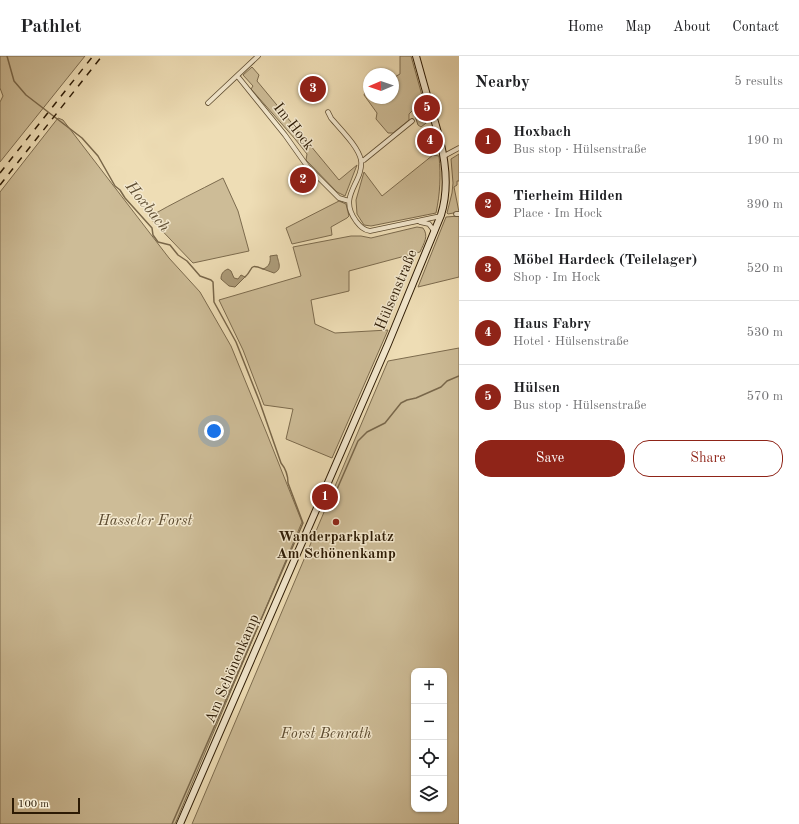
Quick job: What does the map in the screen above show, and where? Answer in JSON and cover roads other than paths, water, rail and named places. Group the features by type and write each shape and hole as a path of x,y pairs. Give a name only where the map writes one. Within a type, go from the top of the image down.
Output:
{"main road":[{"name":"Hülsenstraße","path":"310,524 435,232 445,201 446,184 444,156 416,56"},
{"name":"Am Schönenkamp","path":"180,824 310,524"}],"street":[{"path":"208,103 258,56"},
{"name":"Im Hock","path":"239,78 308,166 339,198 349,201"},
{"path":"328,112 331,118 359,153 361,166 349,201 350,210 362,228 366,231 370,231 441,216"},
{"path":"361,161 412,122"},
{"path":"444,156 459,148"},
{"path":"416,221 429,224 435,232"}],"waterway":[{"name":"Hoxbach","path":"7,56 14,81 26,95 82,138 98,156 115,186 152,228 153,235 158,242 170,245 178,255 187,261 200,276 213,282 214,302 236,342 259,400 281,463 288,477 288,483 303,523 172,824"},
{"path":"245,277 253,267 263,269"},
{"path":"331,503 358,441 367,432 385,423 401,403 441,387 447,381 459,376"}],"railway":[{"path":"0,173 93,56"},
{"path":"0,185 102,56"}],"place":[{"name":"Möbel Hardeck (Teilelager)","path":"313,89"},
{"name":"Hülsen","path":"427,108"},
{"name":"Haus Fabry","path":"430,141"},
{"name":"Tierheim Hilden","path":"303,180"},
{"name":"Hoxbach","path":"325,497"},
{"name":"Wanderparkplatz Am Schönenkamp","path":"336,522"}],"park label":[{"name":"Hasseler Forst","path":"145,521"},
{"name":"Forst Benrath","path":"326,734"}]}
